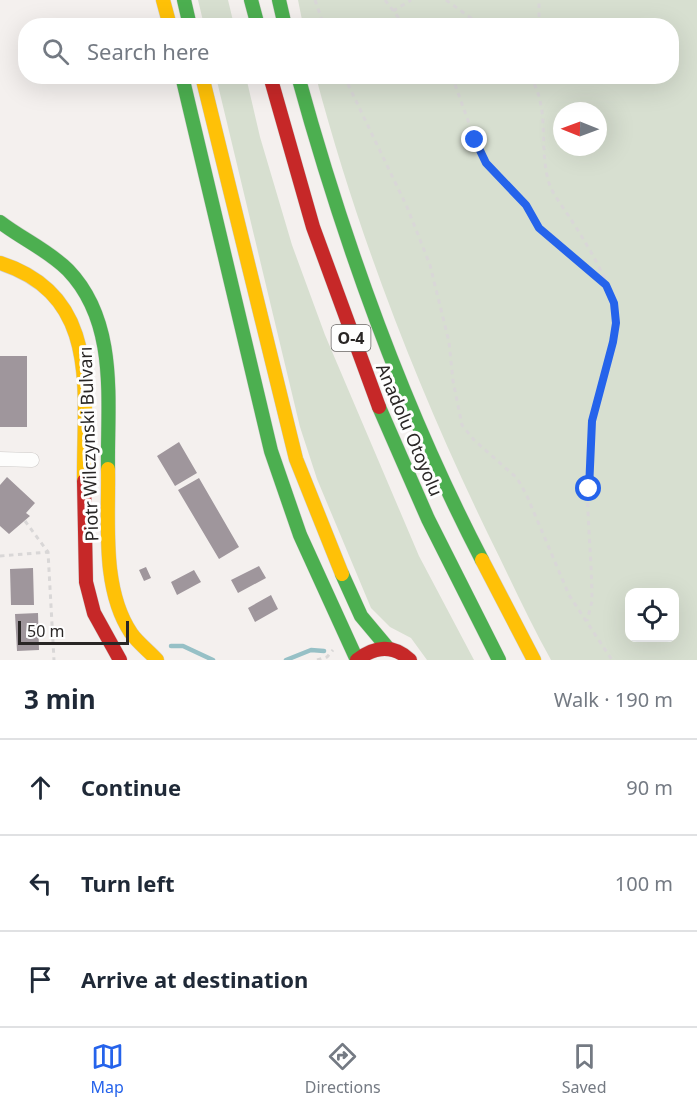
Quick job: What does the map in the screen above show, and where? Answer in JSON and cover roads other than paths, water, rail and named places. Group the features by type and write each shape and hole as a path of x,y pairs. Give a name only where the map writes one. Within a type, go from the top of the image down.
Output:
{"main road":[{"path":"164,0 168,18"},
{"path":"184,0 188,18"},
{"path":"251,0 256,18"},
{"path":"279,0 283,18"},
{"path":"184,84 271,451 300,535 357,660 375,649 387,647 397,650 410,660"},
{"path":"204,84 296,459 348,588 362,616 387,647"},
{"name":"Anadolu Otoyolu","path":"272,84 306,211 335,293 392,439 460,589 499,660"},
{"name":"Anadolu Otoyolu","path":"300,84 335,205 390,356 441,478 534,660"},
{"name":"Piotr Wilczynski Bulvarı","path":"0,222 70,273 83,287 100,324 106,344 109,530 114,593 131,633 157,660"},
{"name":"Piotr Wilczynski Bulvarı","path":"0,264 31,273 47,286 72,318 79,337 82,372 86,582 94,613 120,660"}],"street":[{"path":"0,459 32,460"}],"waterway":[{"path":"171,646 183,646 213,660"},
{"path":"286,660 311,650 324,651"}]}
